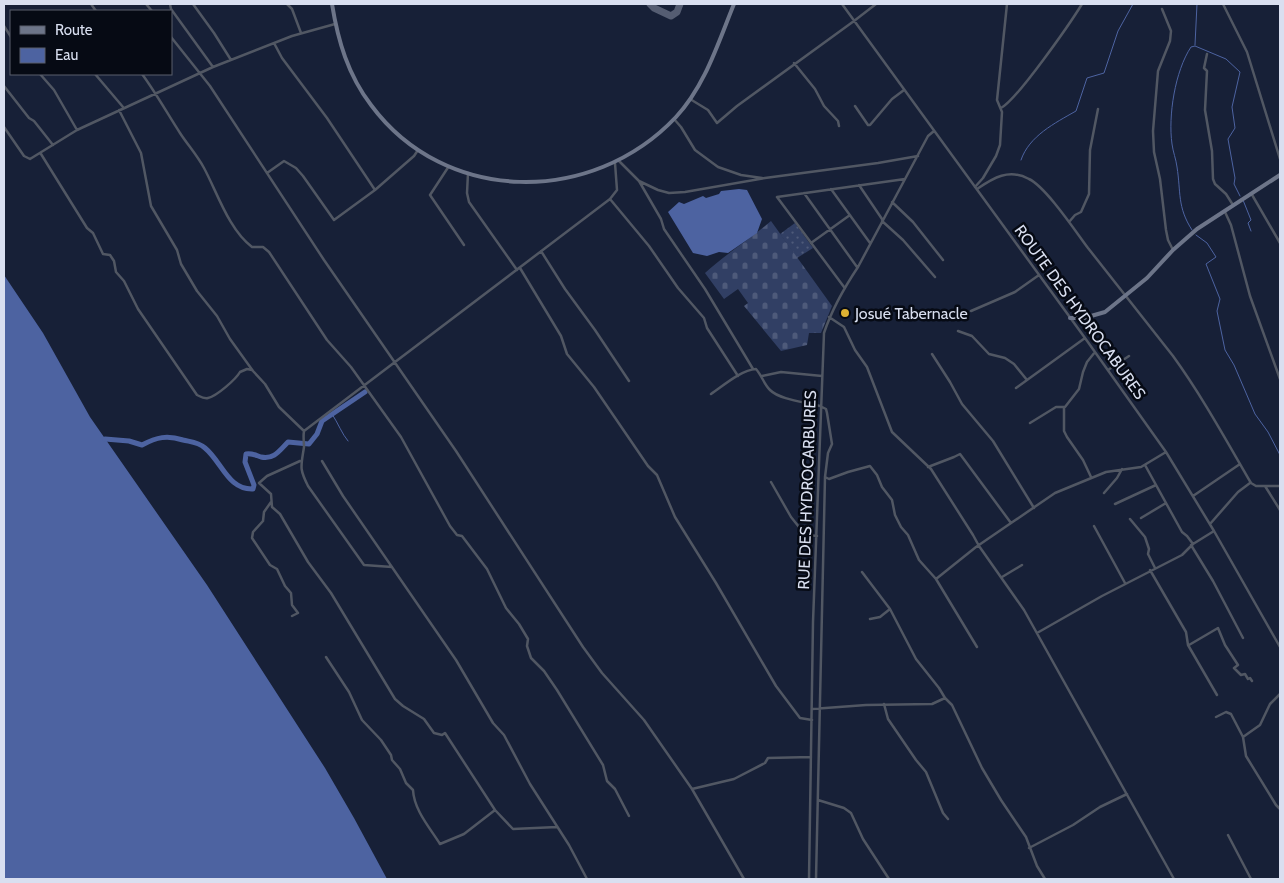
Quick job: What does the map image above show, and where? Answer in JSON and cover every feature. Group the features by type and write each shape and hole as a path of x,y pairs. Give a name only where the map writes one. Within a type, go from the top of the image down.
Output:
{"street":[{"path":"170,4 213,67"},
{"path":"193,4 231,60"},
{"path":"287,4 292,9 301,33"},
{"path":"332,4 335,24 346,62 364,95 390,126 418,150 449,166 468,173 499,180 537,182 578,176 617,162 647,144 674,119 690,99 706,71 734,4"},
{"name":"ROUTE DES HYDROCABURES","path":"842,4 1040,275 1166,452 1210,524 1280,647"},
{"path":"690,99 708,110 717,123 794,63 876,4"},
{"path":"976,188 999,147 1001,108 997,100 1007,4"},
{"path":"1001,108 1005,106 1024,84 1082,4"},
{"path":"1223,4 1247,52 1280,159"},
{"path":"1162,9 1171,31 1170,41 1164,58 1159,63 1152,131 1166,230 1173,250"},
{"path":"4,127 27,159 33,158 77,130 213,67 274,42 335,24"},
{"path":"172,38 226,109 324,260 456,451 582,647 602,673 644,720 692,789 744,879"},
{"path":"274,42 282,58 327,118 375,190"},
{"path":"1207,54 1204,68 1207,71 1205,110 1212,152 1213,179 1216,186 1226,194 1232,205"},
{"path":"794,63 815,89 824,106 838,121 839,126"},
{"path":"41,75 54,90 77,130"},
{"path":"96,75 123,108"},
{"path":"143,75 204,168 227,214 242,236 249,245 263,247 268,252 327,340 364,386 401,437 457,536 462,536 487,569 506,608 528,638 527,646 531,658 544,670 557,690 603,765 607,781 615,789 629,816"},
{"path":"4,86 53,145"},
{"path":"855,106 868,125 870,125 892,99 904,90"},
{"path":"119,110 141,153 147,194 154,213 161,221 177,250 181,264 197,291 217,316 230,339 265,384 278,407 304,431 304,449 300,461 303,476 308,486 364,565 392,567"},
{"path":"1069,223 1075,215 1081,212 1089,194 1090,150 1098,110"},
{"path":"674,119 695,150 718,167 741,175 765,178"},
{"name":"RUE DES HYDROCARBURES","path":"809,879 815,563 824,333 829,317 844,287 858,267 928,136 934,131"},
{"path":"266,173 284,161 296,168 334,220 375,190 414,156 418,150"},
{"path":"40,154 93,233 103,254 110,255 114,261 116,272 124,281 138,309 197,395 204,399 210,398 236,378 240,372 247,369 253,371"},
{"path":"617,162 639,181 669,193 918,156"},
{"path":"304,431 610,199 617,190 617,162"},
{"path":"449,166 430,195 464,246"},
{"path":"468,173 467,193 469,202 519,269 561,336 567,354 594,387 648,466 656,473 675,517 776,686 800,718 812,720"},
{"path":"976,188 992,179 1007,174 1016,174 1036,183 1173,357 1251,483 1256,486 1280,486"},
{"path":"1070,318 1096,316 1105,312 1147,278 1173,250 1197,229 1280,175"},
{"path":"844,287 777,197 905,178"},
{"path":"639,181 662,219 664,229 705,289 753,369 756,369 762,376 768,388 776,395 826,409 832,444 828,453 825,477 816,879"},
{"path":"859,185 882,221 903,240 935,277"},
{"path":"831,189 870,243"},
{"path":"804,193 858,267"},
{"path":"1251,193 1259,204 1280,244"},
{"path":"610,199 649,246 678,288 704,318 711,334 738,376"},
{"path":"892,202 914,222 943,260"},
{"path":"1224,210 1231,226 1250,296 1280,378"},
{"path":"811,243 850,215"},
{"path":"541,251 629,381"},
{"path":"971,311 1015,292 1040,275"},
{"path":"829,317 844,327 855,350 867,367 892,432 928,466 939,480 979,546 1024,610 1174,879"},
{"path":"958,331 972,336 989,354 1009,360 1027,380"},
{"path":"1016,388 1085,338"},
{"path":"1091,478 1083,460 1064,431 1064,408 1079,389 1087,362 1095,352"},
{"path":"932,354 962,404 993,441 1034,508"},
{"path":"1108,370 1129,356"},
{"path":"711,394 738,376 753,369"},
{"path":"762,376 781,372 822,376"},
{"path":"1030,423 1056,407 1064,408"},
{"path":"936,579 979,546 1062,489 1110,470 1136,468 1166,452"},
{"path":"928,466 960,454 1012,524"},
{"path":"322,460 343,496 456,660 493,723 504,735 530,784 557,826 587,879"},
{"path":"300,461 267,476 259,483 271,494 272,507 280,514 308,562 331,593 395,698 403,706 424,719 434,733 442,735 445,733 494,810 513,829 557,826"},
{"path":"1145,464 1182,532 1187,536 1213,581 1243,638"},
{"path":"1193,496 1240,464"},
{"path":"825,477 829,479 870,466 892,500 895,515 901,527 908,534 920,560 936,579 977,647"},
{"path":"1104,493 1122,469"},
{"path":"770,482 791,518 803,532 817,536"},
{"path":"1210,524 1235,495 1251,483"},
{"path":"1115,504 1156,485"},
{"path":"1265,486 1280,510"},
{"path":"272,501 264,512 263,521 253,532 252,538 264,557 276,569 291,593 292,605 298,613 292,616"},
{"path":"1141,518 1166,503"},
{"path":"1130,519 1145,538 1149,549 1148,554 1155,568"},
{"path":"1094,526 1125,584"},
{"path":"1037,633 1150,570 1182,555 1192,545 1214,531"},
{"path":"815,563 823,564"},
{"path":"1002,577 1022,565"},
{"path":"1150,570 1186,632 1188,645 1217,695"},
{"path":"862,572 890,609 916,659 952,705 982,768 1026,837 1037,866 1045,879"},
{"path":"870,619 880,617 890,609"},
{"path":"1188,645 1218,628 1224,646 1238,665 1234,668 1241,675 1245,674 1252,681"},
{"path":"326,657 349,692 362,720 382,740 392,760 400,769 406,783 413,790 414,802 418,810 440,844 464,834 494,810"},
{"path":"1243,737 1260,725 1270,704 1280,694"},
{"path":"812,709 884,704 932,704 945,698"},
{"path":"884,704 888,719 926,772 943,813 948,819"},
{"path":"1216,717 1226,712 1231,714 1243,737 1246,756 1280,809"},
{"path":"692,789 734,779 765,762 768,758 811,757"},
{"path":"1029,848 1073,825 1100,807 1127,794"},
{"path":"818,800 844,808 851,813 863,839 889,879"},
{"path":"1228,835 1251,879"}],"green space":[{"path":"771,221 832,306 821,333 809,333 807,345 781,351 744,306 748,303 738,289 724,299 705,273"},
{"path":"795,223 813,248 797,258 780,234"}],"water":[{"path":"747,190 762,219 757,233 728,253 719,252 707,256 693,253 668,212 679,202 684,204 703,196 706,198 719,194 721,191"},
{"path":"4,275 43,333 90,417 207,585 325,768 387,879 4,879"}],"waterway":[{"path":"1021,160 1025,151 1036,137 1051,125 1076,111 1087,78 1104,73 1118,31 1133,4"},
{"path":"1195,45 1197,4"},
{"path":"1192,230 1187,222 1180,199 1171,133 1172,107 1177,81 1185,57 1191,47 1195,46 1226,59 1240,72 1232,107 1235,128 1228,139 1235,178 1234,184 1240,196"},
{"path":"1243,200 1251,220 1248,223 1251,231"},
{"path":"1196,235 1207,243 1216,257 1206,264 1220,299 1217,311 1225,350 1234,365 1255,414 1268,432 1280,455"},
{"path":"105,439 129,441 142,445 152,440 167,437 197,443 211,454 237,485 253,489 254,485 245,462 246,454 266,458 276,454 288,442 309,444 317,434 322,421 365,392"},
{"path":"332,414 348,441"}],"taxiway":[{"path":"650,4 671,16 677,12 680,4"}],"place":[{"name":"Josué Tabernacle","path":"845,313"}]}
